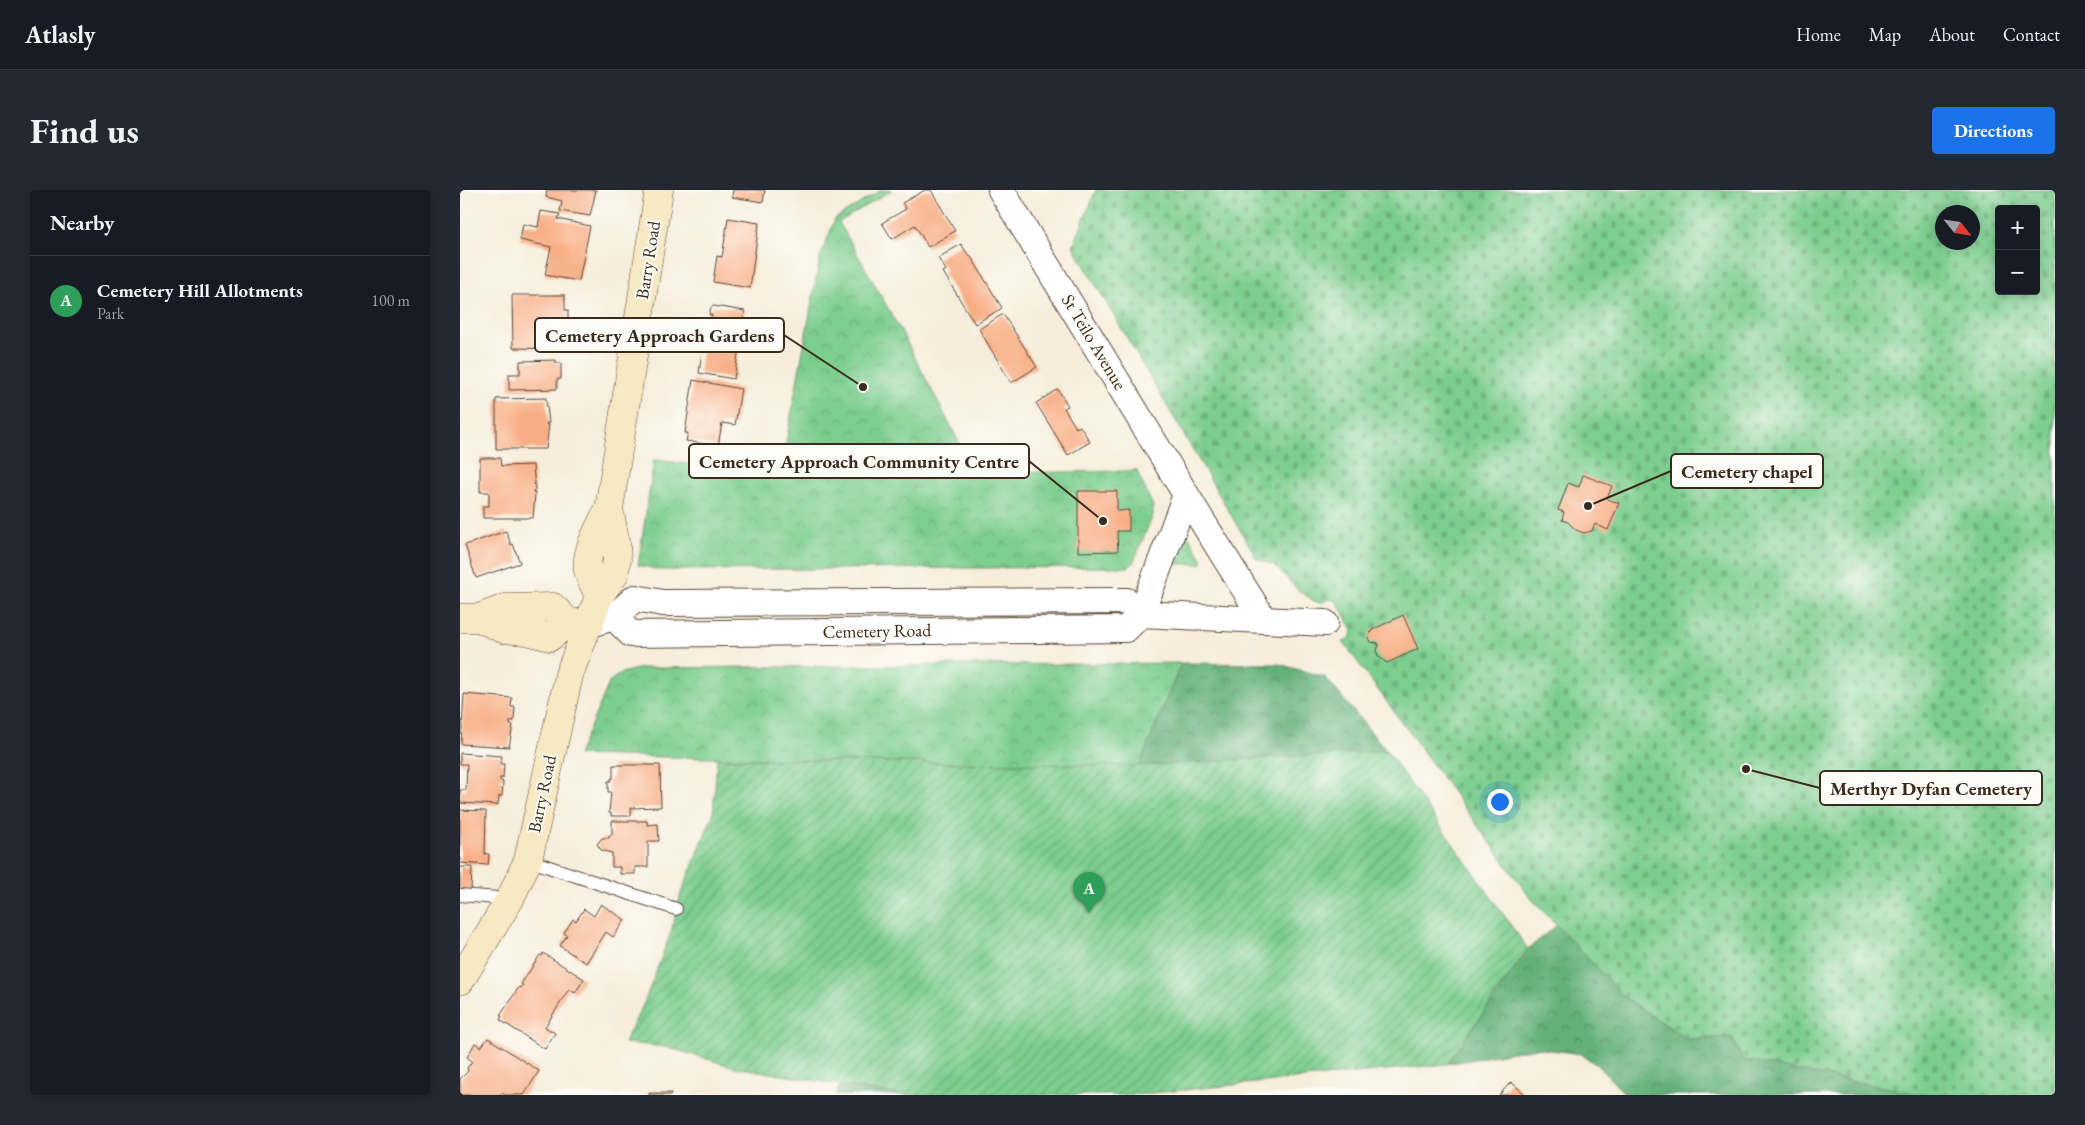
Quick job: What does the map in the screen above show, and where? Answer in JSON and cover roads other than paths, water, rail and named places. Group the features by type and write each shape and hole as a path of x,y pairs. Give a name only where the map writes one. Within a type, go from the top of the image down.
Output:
{"street":[{"name":"Barry Road","path":"460,981 510,899 528,860 569,675 593,615 614,574 617,560 616,544 608,508 660,190"},
{"name":"St Teilo Avenue","path":"1002,190 1186,495 1264,620"},
{"path":"1186,495 1141,614 1325,623"},
{"name":"Cemetery Road","path":"593,615 635,598 663,603 1127,601 1141,614"},
{"path":"470,618 505,608 554,607 593,615"}],"lane":[{"path":"528,860 676,909"},
{"path":"460,895 510,899"}],"place":[{"name":"Cemetery Approach Gardens","path":"863,387"},
{"name":"Cemetery chapel","path":"1588,506"},
{"name":"Cemetery Approach Community Centre","path":"1103,521"},
{"name":"Merthyr Dyfan Cemetery","path":"1746,769"},
{"name":"Cemetery Hill Allotments","path":"1089,913"}]}
